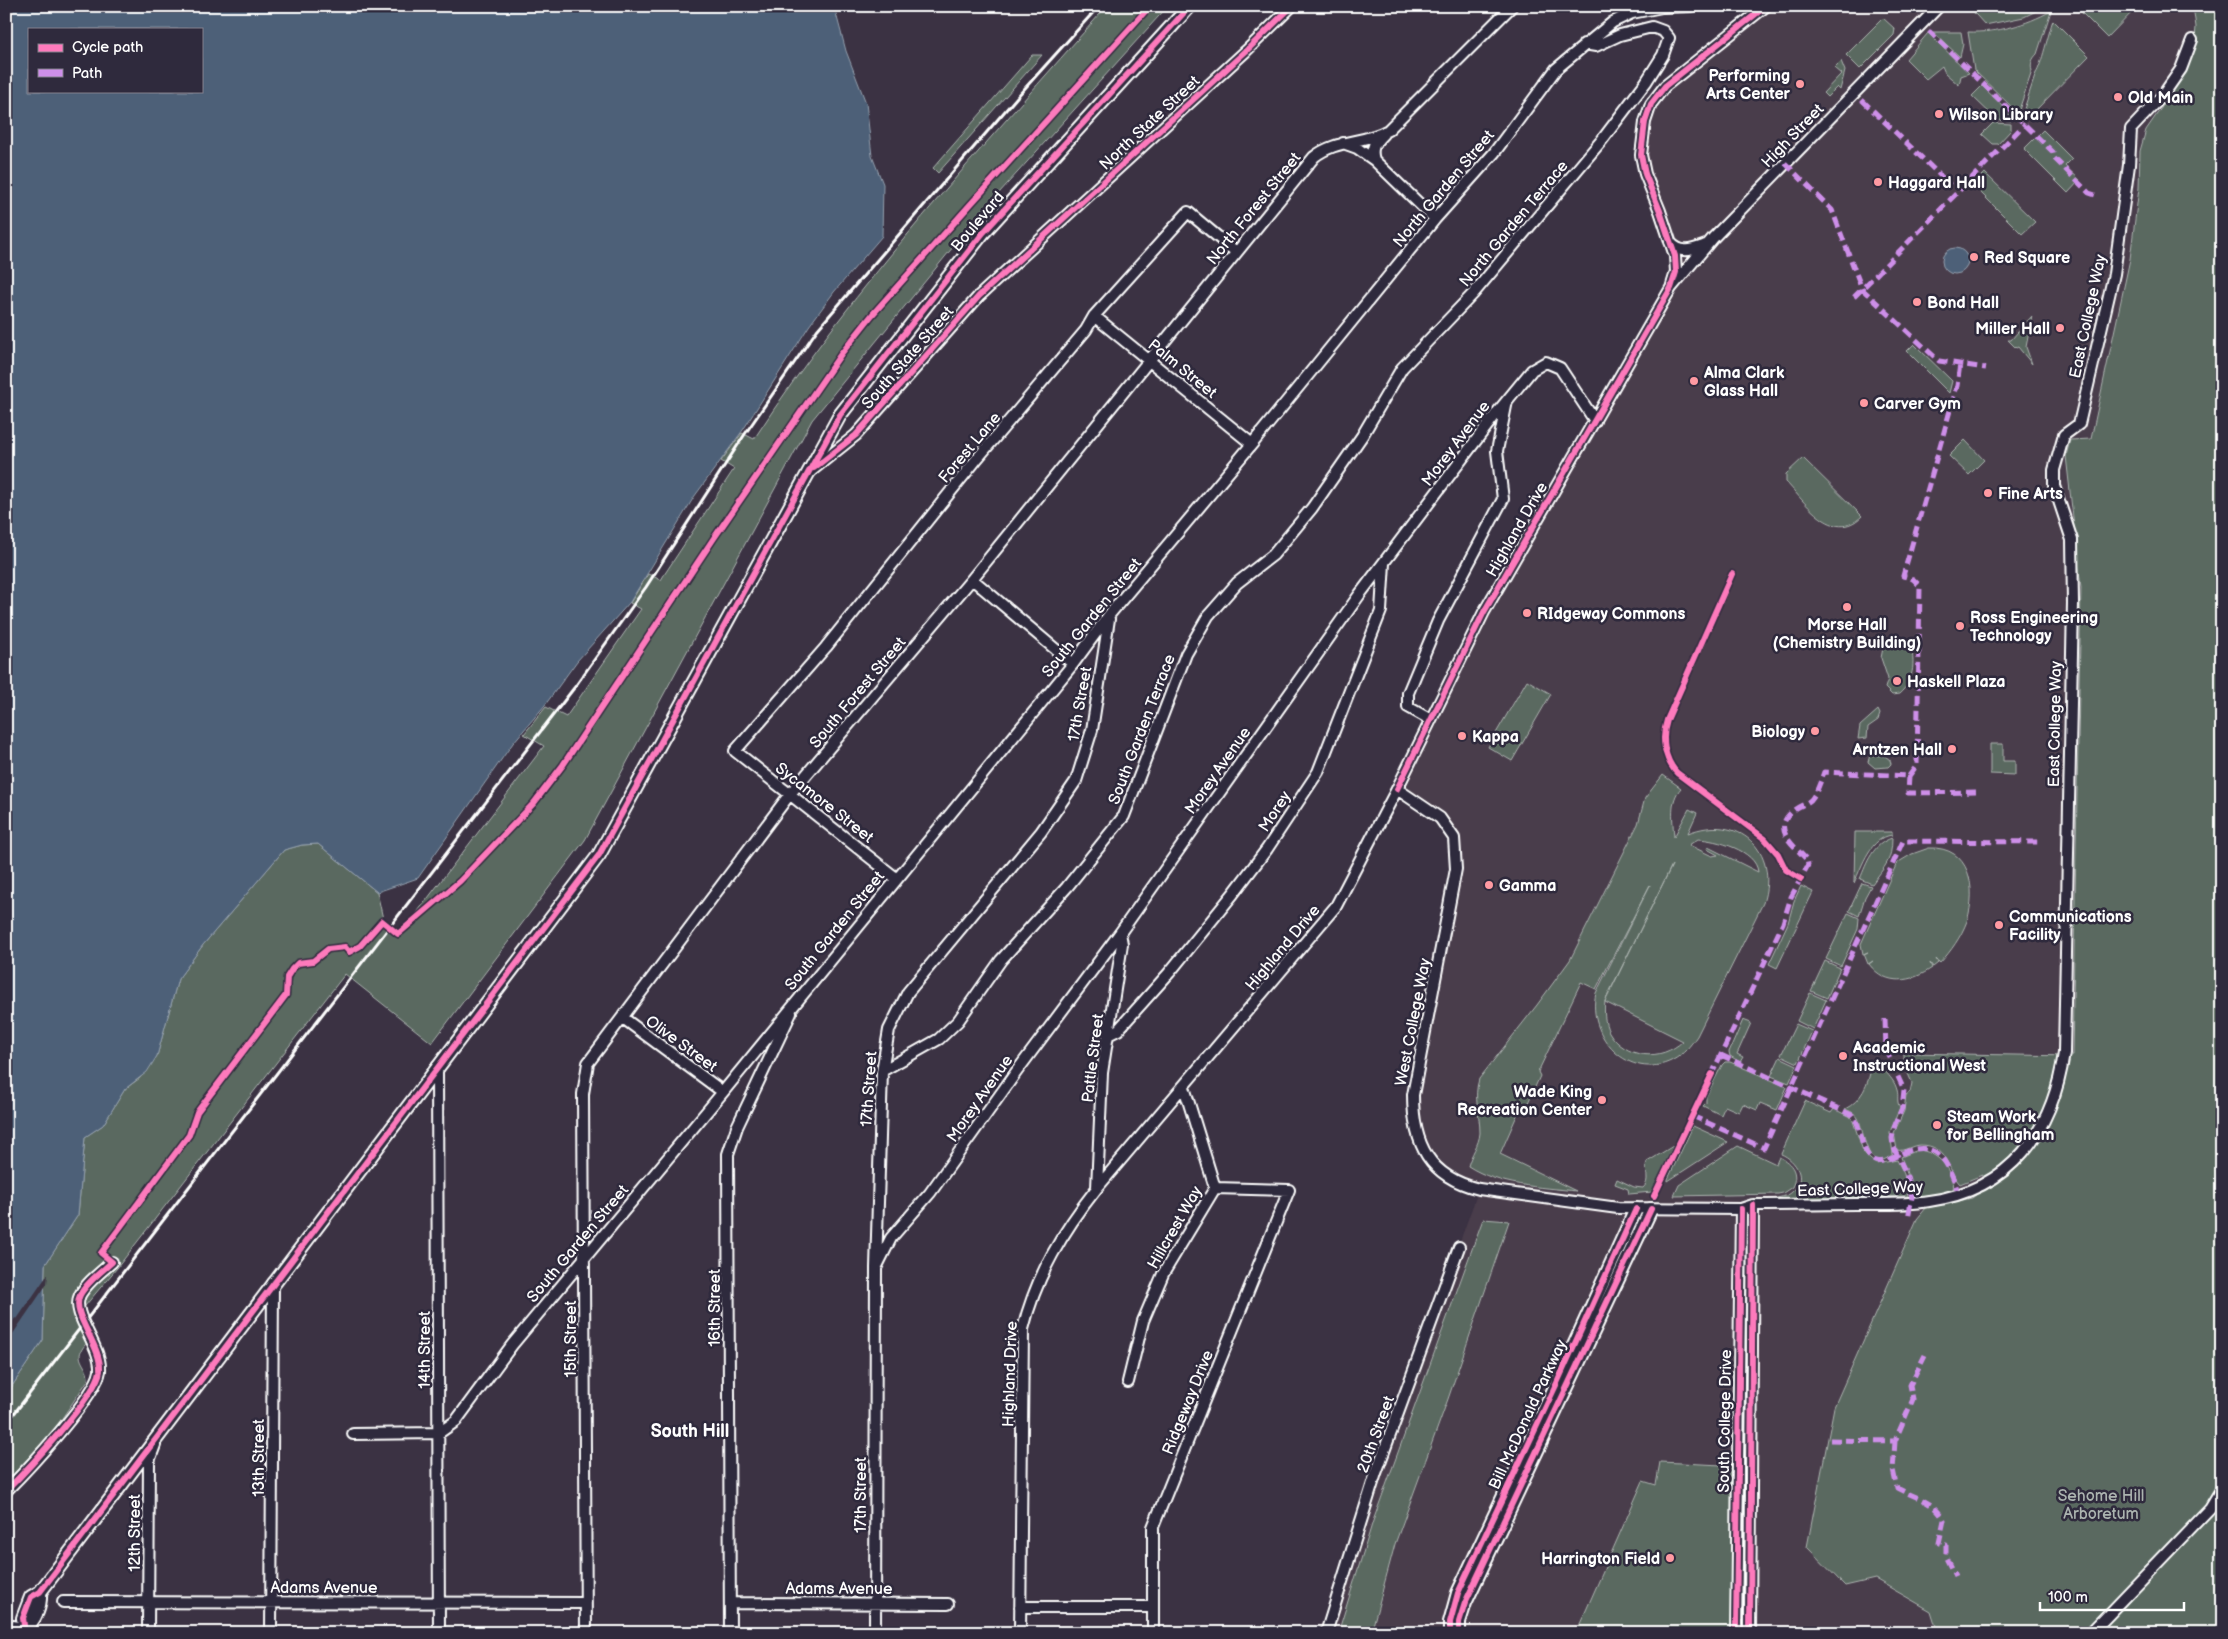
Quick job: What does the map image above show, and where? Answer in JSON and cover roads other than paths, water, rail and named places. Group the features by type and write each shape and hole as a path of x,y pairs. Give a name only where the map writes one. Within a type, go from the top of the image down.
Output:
{"main road":[{"name":"Boulevard","path":"25,1630 23,1618 32,1597 40,1592 160,1435 273,1283 599,855 840,415 982,233 1190,6"},
{"name":"Bill McDonald Parkway","path":"1450,1633 1451,1615 1458,1593 1554,1391 1636,1209"},
{"name":"Bill McDonald Parkway","path":"1459,1633 1459,1622 1465,1603 1652,1209"}],"street":[{"name":"North State Street","path":"1023,256 1246,51 1292,6"},
{"name":"North Forest Street","path":"1148,360 1314,156 1342,143 1373,136 1388,130 1512,6"},
{"name":"North Garden Street","path":"1252,444 1434,219 1494,154 1556,69 1613,22 1632,13 1691,6"},
{"path":"1671,288 1676,272 1676,262 1645,174 1641,155 1645,122 1651,104 1665,86 1766,6"},
{"name":"High Street","path":"1671,288 1707,244 1939,6"},
{"name":"North Garden Terrace","path":"1319,498 1362,436 1402,368 1473,294 1602,140 1646,82 1663,55 1669,38 1663,30 1652,27 1620,35 1596,46 1584,44"},
{"name":"East College Way","path":"1753,1205 1900,1204 1944,1199 1973,1189 1993,1178 2012,1163 2032,1142 2049,1113 2060,1080 2064,1027 2073,602 2072,540 2054,486 2054,470 2064,435 2078,424 2114,274 2129,165 2131,130 2164,95 2181,68 2192,40"},
{"path":"1374,160 1374,145 1388,130"},
{"path":"1342,143 1357,148 1374,160 1434,219"},
{"name":"Forest Lane","path":"735,751 826,647 896,559 923,529 976,460 1086,330 1094,316 1188,212 1236,252"},
{"path":"1670,242 1679,250 1685,251 1707,244"},
{"name":"South State Street","path":"808,473 856,435 979,296 1023,256"},
{"name":"Highland Drive","path":"1020,1633 1023,1329 1028,1309 1050,1258 1073,1218 1097,1188 1336,906 1398,790 1484,612 1671,288"},
{"name":"Palm Street","path":"1094,316 1252,444"},
{"name":"South Forest Street","path":"598,1050 790,794 972,580 1148,360"},
{"name":"Morey Avenue","path":"876,1268 891,1238 930,1193 1022,1063 1120,933 1384,562 1532,370 1546,362 1560,368 1595,421"},
{"path":"1431,720 1408,707 1408,693 1438,621 1503,498 1497,451 1507,400"},
{"name":"South Garden Street","path":"439,1433 456,1421 512,1345 584,1256 723,1092 896,878 1073,664 1109,615 1252,444"},
{"name":"South Garden Terrace","path":"882,1071 939,1039 958,1021 1001,960 1067,888 1124,816 1186,654 1204,624 1237,583 1273,555 1319,498"},
{"name":"Morey","path":"1110,1034 1118,1030 1169,973 1234,894 1267,850 1318,772 1381,611 1384,562"},
{"path":"972,580 1073,664"},
{"name":"17th Street","path":"875,1633 876,1268 882,1071 889,1030 908,992 1041,832 1076,781 1092,730 1109,615"},
{"name":"Sycamore Street","path":"735,751 896,878"},
{"name":"West College Way","path":"1398,790 1440,818 1454,838 1456,869 1413,1089 1414,1118 1418,1141 1430,1161 1447,1176 1468,1186 1636,1209 1741,1209 1753,1205"},
{"name":"Pattle Street","path":"1097,1188 1102,1073 1110,1034 1122,944 1120,933"},
{"name":"16th Street","path":"730,1633 728,1154 737,1128 798,998"},
{"name":"Olive Street","path":"623,1018 723,1092"},
{"name":"15th Street","path":"586,1633 582,1094 588,1064 598,1050"},
{"name":"14th Street","path":"437,1067 439,1633"},
{"name":"Hillcrest Way","path":"1128,1382 1143,1321 1160,1282 1215,1188 1184,1087"},
{"name":"Ridgeway Drive","path":"1153,1633 1153,1527 1289,1190 1215,1188"},
{"name":"South College Drive","path":"1750,1633 1753,1205"},
{"name":"South College Drive","path":"1736,1633 1741,1209"},
{"name":"20th Street","path":"1326,1633 1376,1473 1458,1247"},
{"path":"6,1491 76,1412 98,1378 100,1370 98,1356 93,1340 81,1318 78,1303 86,1288 112,1262"},
{"name":"13th Street","path":"271,1633 273,1283"},
{"path":"353,1434 439,1433"},
{"name":"12th Street","path":"148,1633 149,1461 160,1435"},
{"path":"2090,1633 2210,1508 2222,1488"},
{"name":"Adams Avenue","path":"63,1602 585,1603"},
{"name":"Adams Avenue","path":"730,1603 948,1604"},
{"path":"1020,1606 1152,1607"},
{"path":"6,1625 25,1630"}],"water":[{"path":"6,6 834,6 846,51 866,103 872,156 883,184 882,236 834,292 809,326 743,430 694,497 630,602 577,661 545,705 513,743 418,878 377,892 318,844 302,845 284,850 203,945 178,979 157,1056 147,1072 125,1089 103,1125 85,1137 78,1215 45,1265 43,1340 6,1395"},
{"path":"1955,248 1964,252 1968,261 1964,270 1955,274 1946,270 1942,261 1946,252"}],"railway":[{"path":"6,1424 574,688 646,587 745,434 817,330 1017,97 1099,6"}],"place":[{"name":"Performing Arts Center","path":"1800,84"},
{"name":"Old Main","path":"2118,97"},
{"name":"Wilson Library","path":"1939,114"},
{"name":"Haggard Hall","path":"1878,182"},
{"name":"Red Square","path":"1974,257"},
{"name":"Bond Hall","path":"1917,302"},
{"name":"Miller Hall","path":"2060,328"},
{"name":"Alma Clark Glass Hall","path":"1694,381"},
{"name":"Carver Gym","path":"1864,403"},
{"name":"Fine Arts","path":"1988,493"},
{"name":"Morse Hall (Chemistry Building)","path":"1847,607"},
{"name":"RIdgeway Commons","path":"1527,613"},
{"name":"Ross Engineering Technology","path":"1960,626"},
{"name":"Haskell Plaza","path":"1897,681"},
{"name":"Biology","path":"1815,731"},
{"name":"Kappa","path":"1462,736"},
{"name":"Arntzen Hall","path":"1952,749"},
{"name":"Gamma","path":"1489,885"},
{"name":"Communications Facility","path":"1999,925"},
{"name":"Academic Instructional West","path":"1843,1056"},
{"name":"Wade King Recreation Center","path":"1602,1100"},
{"name":"Steam Work for Bellingham","path":"1937,1125"},
{"name":"Harrington Field","path":"1670,1558"}],"district":[{"name":"South Hill","path":"690,1431"}],"park label":[{"name":"Sehome Hill Arboretum","path":"2101,1504"}]}
